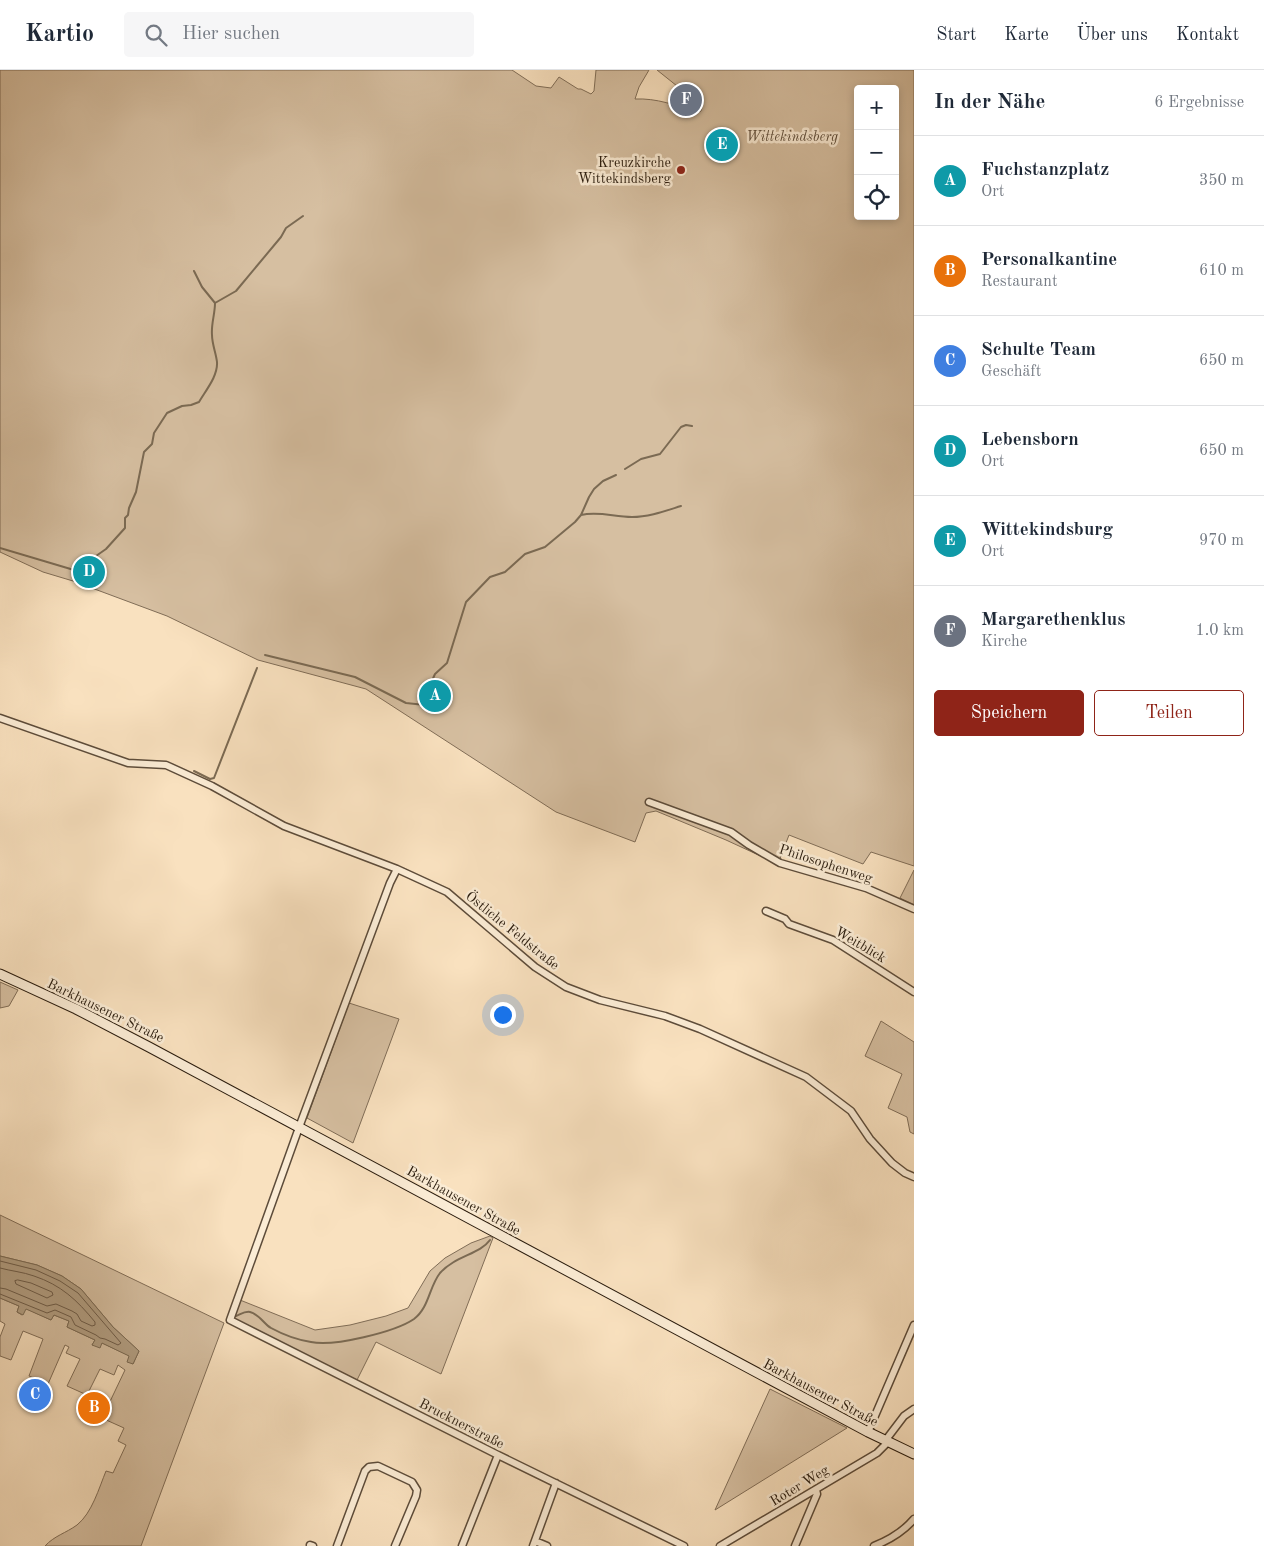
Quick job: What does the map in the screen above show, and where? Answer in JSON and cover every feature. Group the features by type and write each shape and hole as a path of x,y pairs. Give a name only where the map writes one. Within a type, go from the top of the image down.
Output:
{"main road":[{"name":"Barkhausener Straße","path":"0,974 109,1026 300,1126 546,1261 887,1442 914,1454"}],"street":[{"name":"Östliche Feldstraße","path":"0,718 128,763 166,765 212,786 284,826 397,869 447,892 535,968 566,987 600,1000 665,1016 700,1029 806,1077 851,1111 870,1139 892,1163 914,1177"},
{"name":"Philosophenweg","path":"649,802 731,832 780,863 866,888 914,909"},
{"path":"300,1126 390,883 397,869"},
{"name":"Weitblick","path":"766,911 785,919 789,924 833,940 914,992"},
{"name":"Brucknerstraße","path":"300,1126 230,1320 556,1484 684,1546"},
{"path":"868,1432 914,1325"},
{"name":"Roter Weg","path":"720,1546 877,1453 887,1442 904,1416 914,1409"},
{"path":"462,1546 498,1455"},
{"path":"336,1546 365,1471 369,1467 378,1466 412,1482 417,1490 395,1546"},
{"path":"547,1546 534,1544 556,1484"},
{"path":"805,1546 796,1544 817,1494 816,1490"},
{"path":"874,1546 889,1540 914,1519"}],"green space":[{"name":"Wittekindsberg","path":"0,70 512,70 536,86 551,88 559,77 578,89 591,94 594,91 596,70 649,70 639,87 635,99 666,103 696,113 701,111 703,103 699,96 682,90 657,70 914,70 914,866 871,852 863,864 789,835 778,864 656,811 646,813 635,842 556,812 366,689 258,660 167,616 73,581 43,572 0,552"},
{"path":"914,870 914,905 900,898"},
{"path":"0,982 18,990 9,1006 0,1008"},
{"path":"349,1003 399,1019 353,1143 307,1118"},
{"path":"881,1021 914,1042 914,1134 910,1132 907,1117 888,1108 902,1074 865,1056"},
{"path":"0,1215 224,1323 141,1546 45,1546 77,1525 87,1514 106,1471 113,1473 126,1445 118,1441 124,1428 104,1419 107,1413 105,1412 125,1370 118,1365 114,1375 100,1369 87,1395 67,1386 80,1359 66,1353 69,1347 65,1345 48,1384 29,1376 43,1339 23,1331 11,1360 0,1356 0,1337 5,1324 0,1321 0,1298 19,1306 17,1312 22,1315 25,1308 51,1320 54,1315 69,1321 67,1327 95,1340 92,1345 102,1343 130,1356 128,1361 133,1364 139,1351 113,1327 81,1289 62,1276 37,1265 0,1256"},
{"path":"490,1236 493,1238 441,1374 376,1342 357,1380 235,1319 234,1315 240,1300 315,1330 350,1325 386,1316 408,1308 430,1271 445,1258 471,1243"},
{"path":"770,1389 847,1428 715,1510"}],"water":[{"path":"0,1256 37,1265 62,1276 81,1289 113,1327 139,1351 133,1364 127,1362 129,1356 102,1343 100,1348 92,1345 95,1340 67,1327 69,1321 54,1315 51,1320 26,1309 23,1315 17,1312 19,1306 0,1298"}],"waterway":[{"path":"96,556 106,549 125,528 125,518 128,515 136,492 144,452 152,444 154,433 167,413 182,406 199,402 214,378 217,367 212,331 215,303 236,291 281,237 286,228 303,216"},
{"path":"194,271 202,287 215,303"},
{"path":"625,469 641,459 660,454 681,427 686,425 692,426"},
{"path":"431,683 435,674 447,663 466,602 490,577 505,572 525,554 545,547 575,522 581,515 594,489 603,481 616,475"},
{"path":"581,515 638,517 681,506"},
{"path":"0,548 74,570 80,564 89,563"},
{"path":"265,655 355,677 406,703 425,705 424,690"},
{"path":"194,771 210,779 214,778 257,668"},
{"path":"236,1316 250,1312 259,1317 268,1326 285,1335 321,1343 364,1337 393,1329 414,1319 419,1314 436,1279 446,1267 480,1249 490,1240"}],"place":[{"name":"Margarethenklus","path":"686,100"},
{"name":"Wittekindsburg","path":"722,145"},
{"name":"Kreuzkirche Wittekindsberg","path":"681,170"},
{"name":"Lebensborn","path":"89,572"},
{"name":"Fuchstanzplatz","path":"435,696"},
{"name":"Schulte Team","path":"35,1395"},
{"name":"Personalkantine","path":"94,1408"}]}
